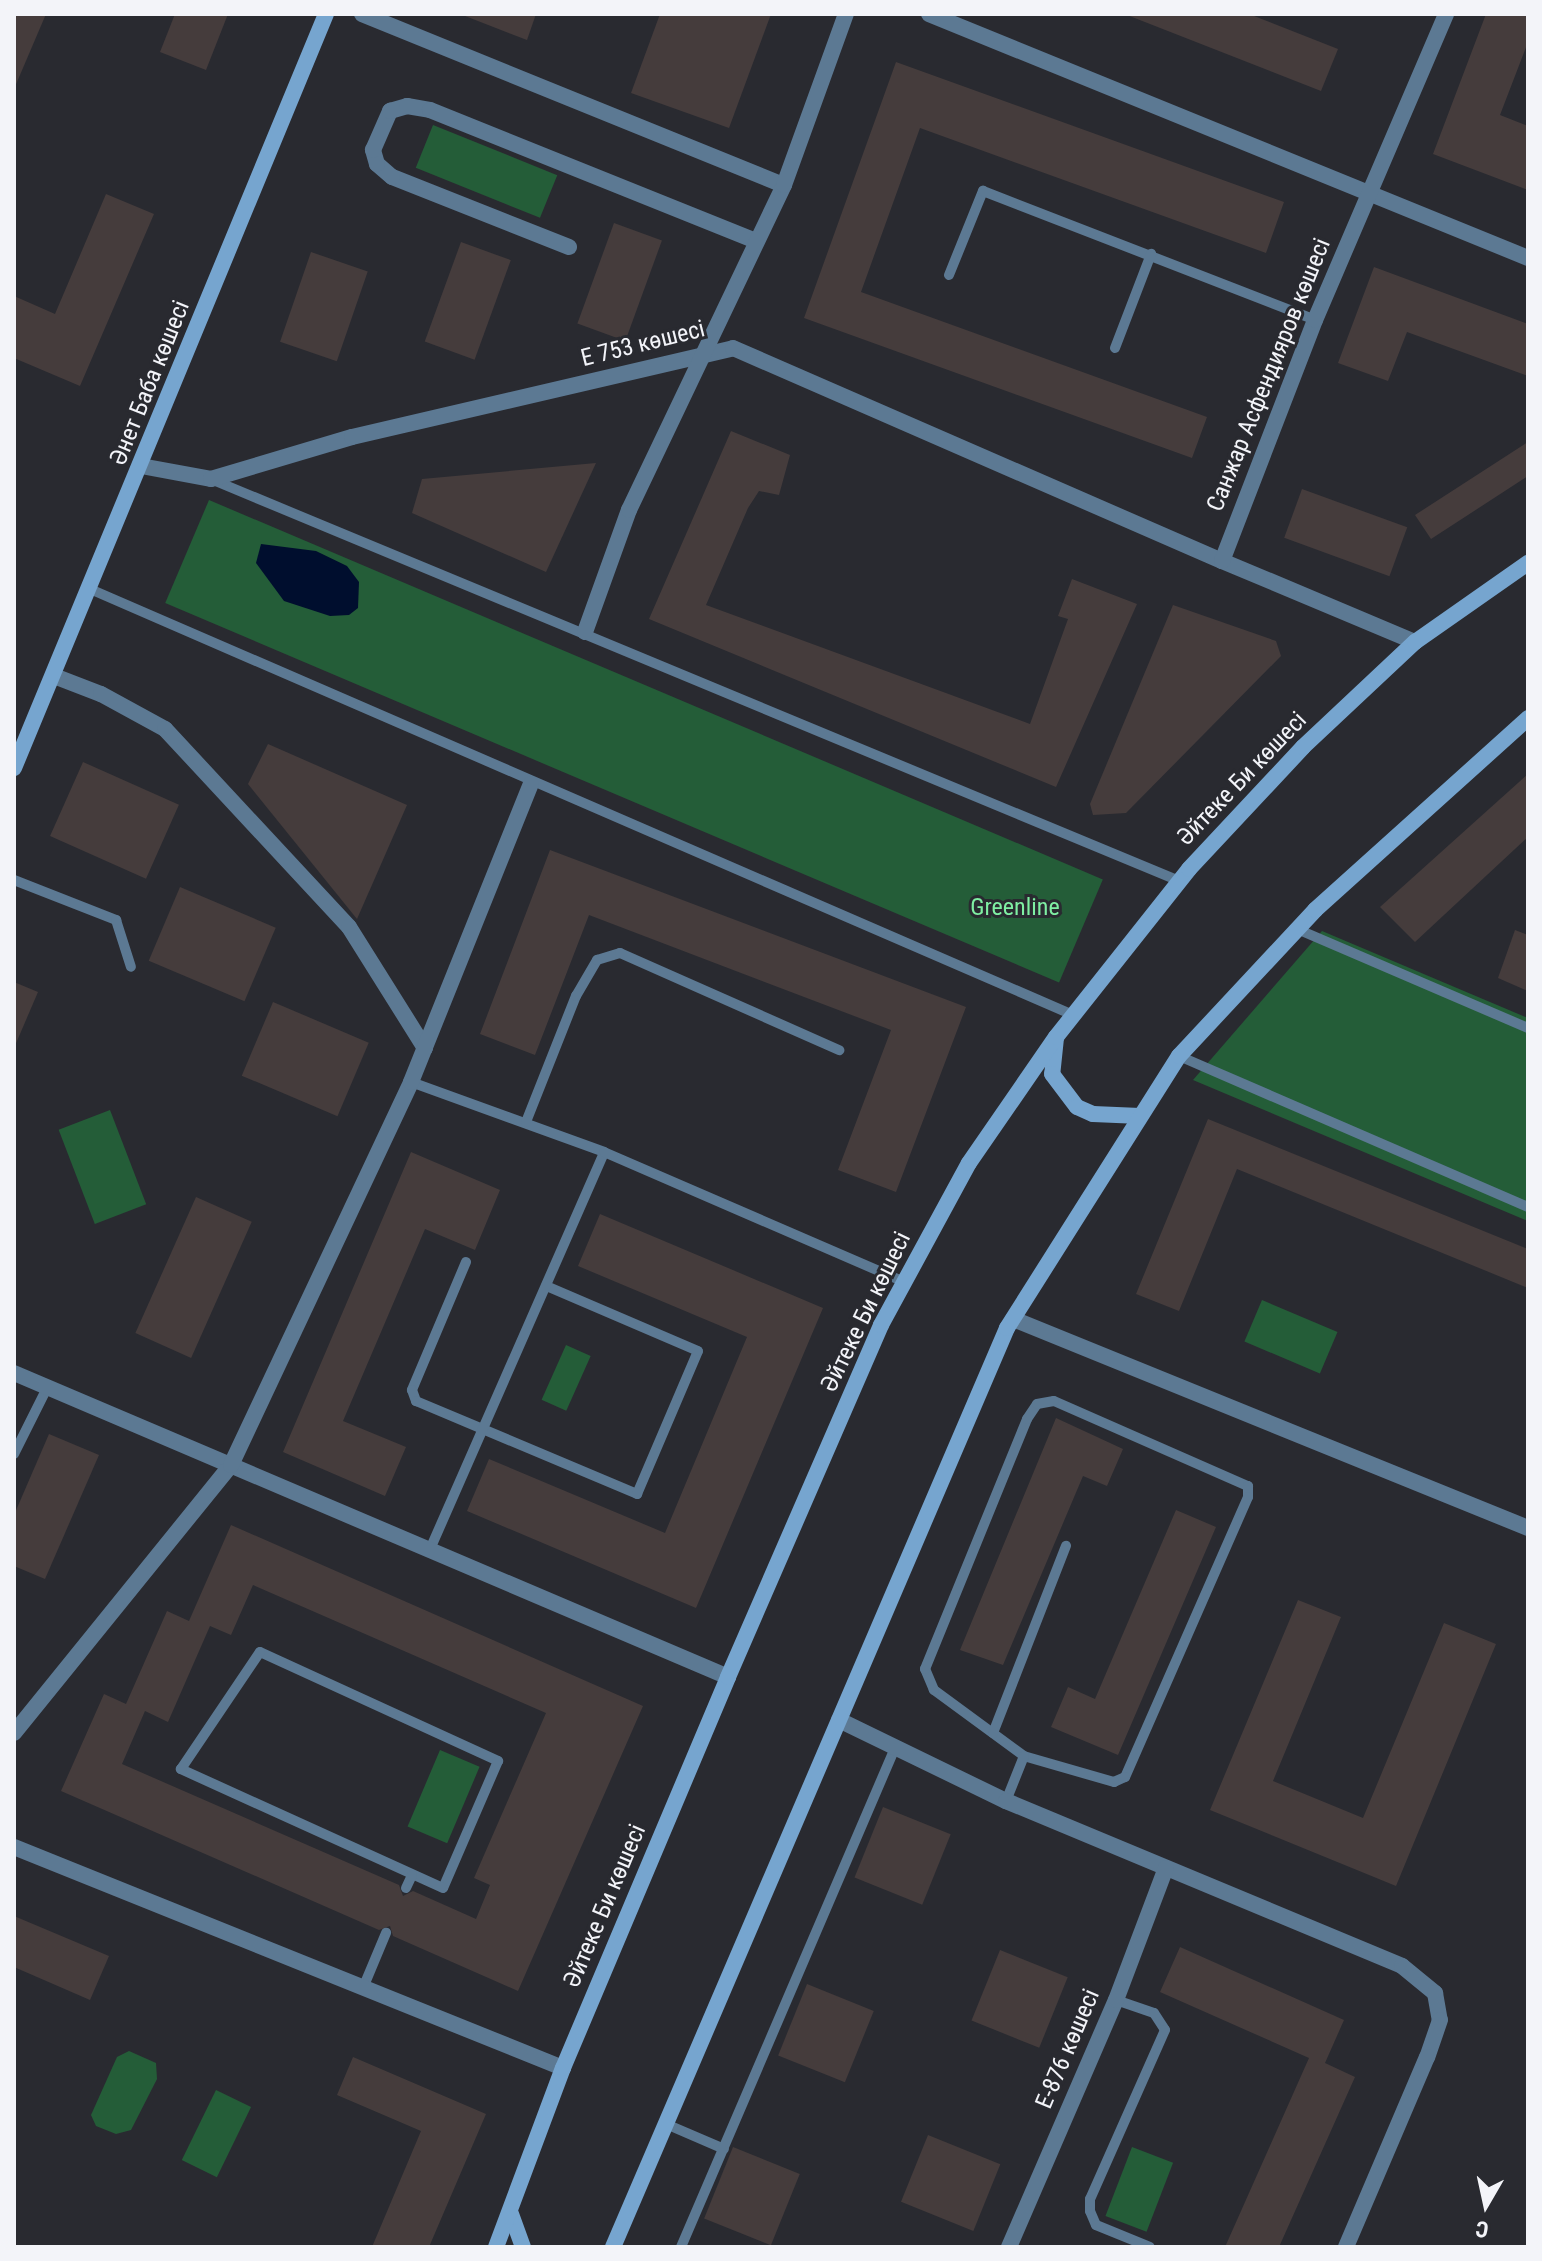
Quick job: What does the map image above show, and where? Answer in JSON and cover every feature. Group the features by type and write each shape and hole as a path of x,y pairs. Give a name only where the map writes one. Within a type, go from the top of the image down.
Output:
{"street":[{"name":"Әнет Баба көшесі","path":"14,768 326,14"},
{"path":"362,14 784,185"},
{"path":"585,632 629,510 701,353 784,185 846,14"},
{"path":"929,14 1371,191 1528,258"},
{"name":"Санжар Асфендияров көшесі","path":"1222,561 1315,320 1446,14"},
{"path":"569,247 392,177 377,164 373,150 390,111 407,106 430,110 756,241"},
{"name":"Е 753 көшесі","path":"141,466 187,479 211,479 352,437 701,353 733,348 1222,561"},
{"path":"1222,561 1415,642"},
{"name":"Әйтеке Би көшесі","path":"496,2247 511,2214 563,2068 728,1677 904,1282 969,1163 1056,1037 1179,881 1303,747 1415,642 1528,563"},
{"path":"54,676 101,694 176,740 349,927 425,1048"},
{"path":"613,2247 1013,1319 1179,1056 1297,929 1528,718"},
{"path":"14,1733 231,1465 411,1082 531,784"},
{"path":"1056,1037 1052,1074 1077,1107 1093,1114 1140,1116"},
{"path":"1013,1319 1528,1528"},
{"path":"14,1373 431,1547 728,1677"},
{"path":"839,1720 1006,1801 1402,1966 1435,1993 1440,2020 1346,2247"},
{"path":"14,1847 563,2068"},
{"name":"Е-876 көшесі","path":"1009,2247 1116,2000 1166,1868"},
{"path":"511,2214 523,2247"}],"lane":[{"path":"949,275 983,191 1315,320"},
{"path":"1115,348 1151,254"},
{"path":"211,479 1179,881"},
{"path":"90,589 531,784 1073,1015"},
{"path":"14,880 116,920 131,967"},
{"path":"1297,929 1528,1028"},
{"path":"526,1122 576,996 597,960 620,953 839,1050"},
{"path":"1179,1056 1528,1207"},
{"path":"411,1082 604,1152 904,1282"},
{"path":"431,1547 604,1152"},
{"path":"466,1262 412,1390 422,1406 485,1429 637,1494 698,1351 546,1286"},
{"path":"14,1454 47,1388"},
{"path":"1054,1401 1248,1486 1248,1497 1125,1777 1099,1780 1024,1756 934,1690 925,1669 1037,1404 1054,1401"},
{"path":"993,1733 1066,1546"},
{"path":"260,1652 498,1761 443,1888 412,1875 181,1769 260,1652"},
{"path":"681,2247 895,1748"},
{"path":"1006,1801 1024,1756"},
{"path":"406,1888 412,1875"},
{"path":"363,1988 386,1933"},
{"path":"1116,2000 1154,2013 1165,2030 1090,2199 1090,2211 1096,2225 1150,2247"},
{"path":"666,2124 724,2149"}],"green space":[{"path":"433,125 557,175 540,218 416,168"},
{"name":"Greenline","path":"209,500 1103,879 1059,982 165,603"},
{"path":"1322,931 1528,1018 1528,1221 1193,1080"},
{"path":"110,1110 146,1204 95,1224 59,1130"},
{"path":"1262,1300 1337,1332 1320,1373 1244,1341"},
{"path":"566,1345 591,1356 566,1411 542,1400"},
{"path":"440,1750 480,1767 447,1843 408,1826"},
{"path":"129,2051 156,2063 157,2079 131,2130 116,2134 96,2126 91,2115 117,2057"},
{"path":"216,2090 251,2107 217,2177 182,2160"},
{"path":"1132,2147 1173,2163 1147,2232 1105,2216"}],"water":[{"path":"261,544 316,551 347,566 359,582 358,608 349,615 330,616 284,601 256,563"}],"building":[{"path":"14,14 46,14 14,89"},
{"path":"175,14 228,14 206,70 160,52"},
{"path":"460,14 536,14 527,40"},
{"path":"660,14 771,14 729,128 631,93"},
{"path":"1249,14 1338,49 1321,91 1127,15"},
{"path":"1486,14 1528,14 1528,42 1500,115 1528,126 1528,190 1433,154"},
{"path":"896,62 1284,202 1266,253 920,128 861,292 1207,417 1192,458 804,318"},
{"path":"106,194 154,214 80,386 14,358 14,296 55,314"},
{"path":"614,223 662,240 625,341 577,324"},
{"path":"461,242 511,260 475,360 425,342"},
{"path":"311,252 368,272 337,361 280,342"},
{"path":"1374,267 1528,324 1528,376 1407,332 1388,381 1338,363"},
{"path":"731,431 790,455 779,495 759,491 748,508 706,605 1030,724 1068,619 1058,616 1072,579 1137,604 1056,787 649,619"},
{"path":"1528,442 1528,476 1431,539 1415,515"},
{"path":"596,463 546,572 412,513 422,479"},
{"path":"1302,489 1407,527 1389,576 1284,538"},
{"path":"1173,605 1276,641 1281,656 1126,813 1093,815 1090,804"},
{"path":"268,744 407,805 357,919 248,784"},
{"path":"83,762 179,805 146,879 50,836"},
{"path":"1528,774 1528,837 1415,942 1380,907"},
{"path":"550,850 966,1007 896,1192 838,1170 891,1030 589,915 535,1055 480,1034"},
{"path":"180,887 276,928 244,1001 149,961"},
{"path":"1515,930 1528,935 1528,991 1498,978"},
{"path":"14,982 38,992 14,1048"},
{"path":"273,1002 369,1043 337,1116 242,1076"},
{"path":"1208,1119 1528,1249 1528,1288 1237,1169 1179,1311 1136,1294"},
{"path":"411,1152 500,1190 475,1250 425,1229 343,1421 406,1447 385,1496 283,1452"},
{"path":"196,1197 252,1222 191,1358 135,1333"},
{"path":"600,1214 823,1308 696,1608 467,1511 489,1459 665,1533 747,1337 578,1266"},
{"path":"1056,1418 1123,1449 1107,1486 1083,1476 1003,1665 960,1650"},
{"path":"49,1434 99,1455 45,1579 14,1566 14,1515"},
{"path":"1176,1510 1216,1527 1118,1755 1051,1727 1068,1687 1095,1699"},
{"path":"231,1525 643,1706 518,1991 393,1936 390,1926 379,1930 61,1791 104,1694 126,1704 167,1611 189,1621","holes":["253,1585 546,1713 474,1878 490,1885 476,1919 413,1891 403,1896 399,1885 122,1764 145,1711 168,1722 210,1626 231,1635"]},
{"path":"1298,1600 1341,1617 1273,1781 1363,1818 1444,1623 1496,1644 1396,1886 1210,1810"},
{"path":"883,1807 951,1834 922,1905 855,1877"},
{"path":"14,1916 109,1956 90,2000 14,1967"},
{"path":"1180,1947 1344,2020 1325,2063 1355,2077 1279,2247 1225,2247 1309,2058 1160,1992"},
{"path":"1000,1950 1068,1977 1039,2048 972,2020"},
{"path":"807,1984 874,2011 845,2082 778,2055"},
{"path":"353,2057 486,2114 429,2247 372,2247 421,2131 337,2095"},
{"path":"928,2135 1000,2164 973,2231 901,2202"},
{"path":"733,2147 800,2174 771,2245 704,2218"}]}
